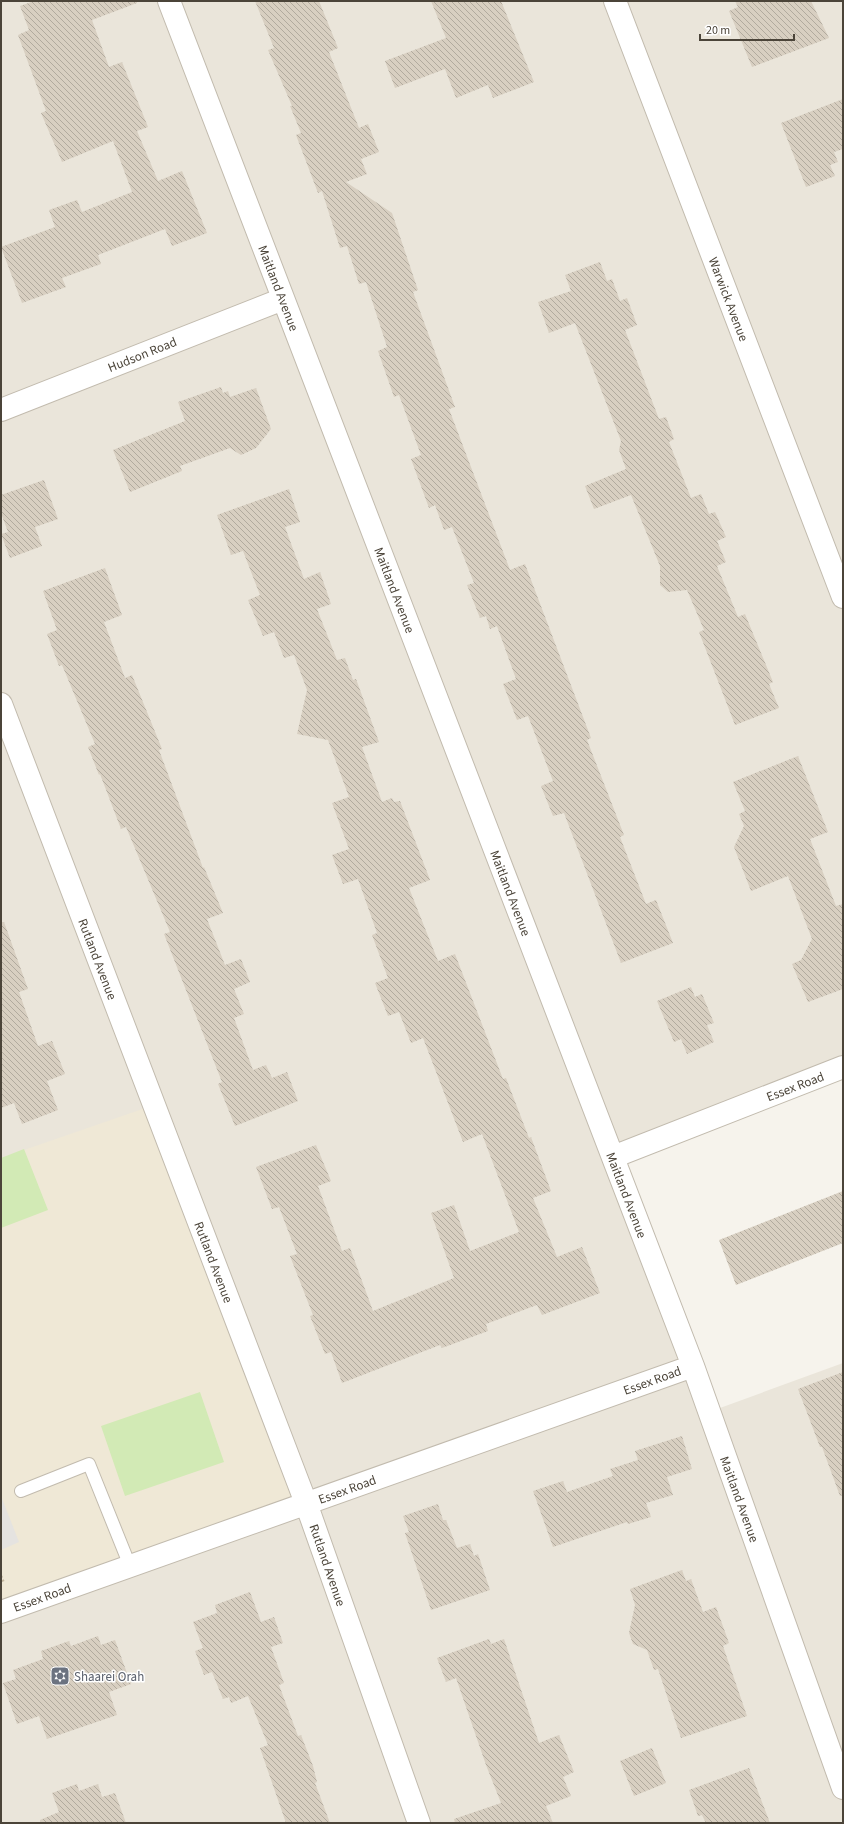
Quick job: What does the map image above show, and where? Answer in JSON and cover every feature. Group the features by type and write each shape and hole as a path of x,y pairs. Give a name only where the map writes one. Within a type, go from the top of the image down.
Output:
{"street":[{"name":"Maitland Avenue","path":"169,1 693,1366 843,1788"},
{"name":"Warwick Avenue","path":"615,1 843,597"},
{"name":"Hudson Road","path":"1,410 283,299"},
{"name":"Rutland Avenue","path":"1,704 306,1503 419,1823"},
{"name":"Essex Road","path":"613,1157 843,1067"},
{"name":"Essex Road","path":"1,1612 693,1366"}],"lane":[{"path":"21,1492 89,1464 130,1566"}],"shaded area":[{"path":"1,1 843,1 843,1067 613,1157 709,1412 843,1363 843,1823 1,1823"},
{"path":"154,1105 306,1503 1,1612 1,1158"},
{"path":"1,1496 19,1542 1,1550"}],"green space":[{"path":"24,1149 48,1210 1,1228 1,1158"},
{"path":"200,1392 224,1462 125,1496 101,1426"}],"building":[{"path":"34,1 137,1 137,3 92,20 109,67 122,62 148,127 137,131 158,181 182,171 207,233 172,246 165,229 98,255 101,264 62,278 66,287 22,303 1,247 55,227 49,210 77,200 82,212 132,192 113,141 62,162 41,113 46,111 18,35 29,30 20,6"},
{"path":"255,1 319,1 338,48 329,52 359,128 368,124 379,152 361,159 367,174 346,182 392,213 418,290 413,292 455,407 449,409 510,570 525,564 591,738 587,740 624,835 620,837 646,904 656,900 673,943 621,963 564,813 553,816 541,786 553,781 528,716 517,720 503,684 516,679 497,626 490,629 486,616 480,618 467,585 474,583 452,527 444,530 435,505 429,508 411,459 421,455 399,395 394,397 378,351 387,347 366,282 359,284 347,246 340,248 322,191 318,193 296,135 301,133 290,106 292,106 268,50 274,48"},
{"path":"431,1 501,1 534,82 493,98 488,85 456,98 445,69 395,88 385,61 446,38"},
{"path":"735,1 811,1 829,38 752,67 729,11 738,7"},
{"path":"843,99 843,149 834,152 838,162 830,165 835,176 806,187 781,123"},
{"path":"600,262 607,281 612,279 620,301 627,298 637,325 625,330 659,419 666,417 674,439 669,442 691,498 701,494 709,514 715,512 726,537 717,541 726,562 717,566 738,617 745,614 773,682 769,684 779,708 735,725 699,632 704,630 687,590 668,592 660,585 660,566 631,495 594,509 585,486 626,469 619,450 621,441 575,323 549,333 538,302 571,291 565,275"},
{"path":"221,387 223,393 228,391 230,397 256,388 271,429 256,448 241,455 230,448 180,466 182,471 130,492 113,450 185,421 178,402"},
{"path":"44,480 58,519 35,527 42,546 10,558 1,534 8,532 1,513 1,495"},
{"path":"289,489 300,522 285,527 304,579 320,572 331,604 317,609 337,660 345,658 353,680 356,679 379,742 362,747 382,802 392,798 394,802 400,801 430,880 409,888 438,961 455,954 503,1079 506,1078 529,1138 531,1137 551,1191 533,1198 557,1257 582,1247 600,1293 542,1315 537,1305 486,1324 488,1331 442,1348 440,1345 342,1383 331,1352 325,1354 310,1316 313,1315 290,1256 297,1254 279,1207 272,1209 256,1167 316,1145 331,1181 318,1186 342,1251 350,1248 373,1311 454,1278 431,1213 454,1205 470,1251 519,1232 482,1134 463,1142 423,1038 411,1043 399,1012 388,1016 375,983 388,978 372,935 377,933 358,879 343,884 332,855 349,849 332,803 349,797 328,740 297,734 307,690 294,655 284,658 274,632 263,636 248,600 260,595 243,551 231,555 217,515"},
{"path":"105,568 122,615 104,622 125,678 132,675 162,749 159,750 203,868 204,867 223,913 207,919 225,965 241,959 250,982 234,989 244,1014 234,1018 253,1070 266,1065 272,1078 287,1072 298,1101 235,1126 218,1084 222,1082 164,934 170,932 126,827 121,829 88,747 95,744 62,665 59,666 47,634 57,630 43,591"},
{"path":"798,756 828,832 810,839 836,906 843,904 843,989 808,1002 792,964 801,960 812,939 788,876 751,891 734,847 744,826 739,814 745,811 733,782"},
{"path":"1,922 4,922 28,989 19,992 38,1046 52,1041 65,1074 47,1081 58,1110 22,1124 14,1103 1,1108"},
{"path":"691,987 695,997 702,994 714,1023 707,1025 714,1042 687,1054 681,1039 674,1042 657,1001"},
{"path":"843,1191 843,1243 736,1285 719,1240"},
{"path":"843,1372 843,1495 840,1496 798,1389"},
{"path":"682,1436 692,1469 667,1477 673,1495 646,1503 651,1517 628,1524 627,1522 553,1547 533,1491 563,1481 567,1492 613,1476 610,1469 638,1460 635,1451"},
{"path":"438,1504 443,1520 446,1520 457,1548 470,1544 474,1556 478,1554 490,1590 431,1610 405,1533 409,1532 403,1516"},
{"path":"682,1570 686,1581 691,1579 703,1612 716,1607 729,1643 723,1646 747,1716 681,1738 658,1669 654,1670 647,1650 633,1644 629,1633 635,1605 630,1589"},
{"path":"250,1592 261,1622 274,1617 283,1643 271,1647 284,1683 279,1685 298,1736 301,1735 313,1766 317,1782 315,1783 330,1823 286,1823 260,1748 268,1745 248,1696 231,1703 229,1697 223,1699 212,1672 204,1675 195,1651 203,1648 193,1622 217,1613 215,1605"},
{"path":"98,1636 101,1645 115,1640 131,1684 109,1692 117,1715 47,1739 39,1716 17,1724 3,1683 16,1679 13,1670 43,1659 41,1651 69,1641 71,1646"},
{"path":"489,1639 491,1644 504,1639 539,1743 559,1735 574,1772 563,1777 571,1796 546,1806 553,1823 455,1823 454,1819 501,1803 486,1765 456,1678 446,1682 437,1658"},
{"path":"652,1748 666,1783 634,1796 620,1761"},
{"path":"749,1768 770,1823 706,1823 702,1815 698,1816 689,1790"},
{"path":"77,1784 79,1791 98,1784 102,1797 115,1793 126,1823 40,1823 40,1820 59,1812 52,1793"}],"place":[{"name":"Shaarei Orah","path":"60,1676"}]}
